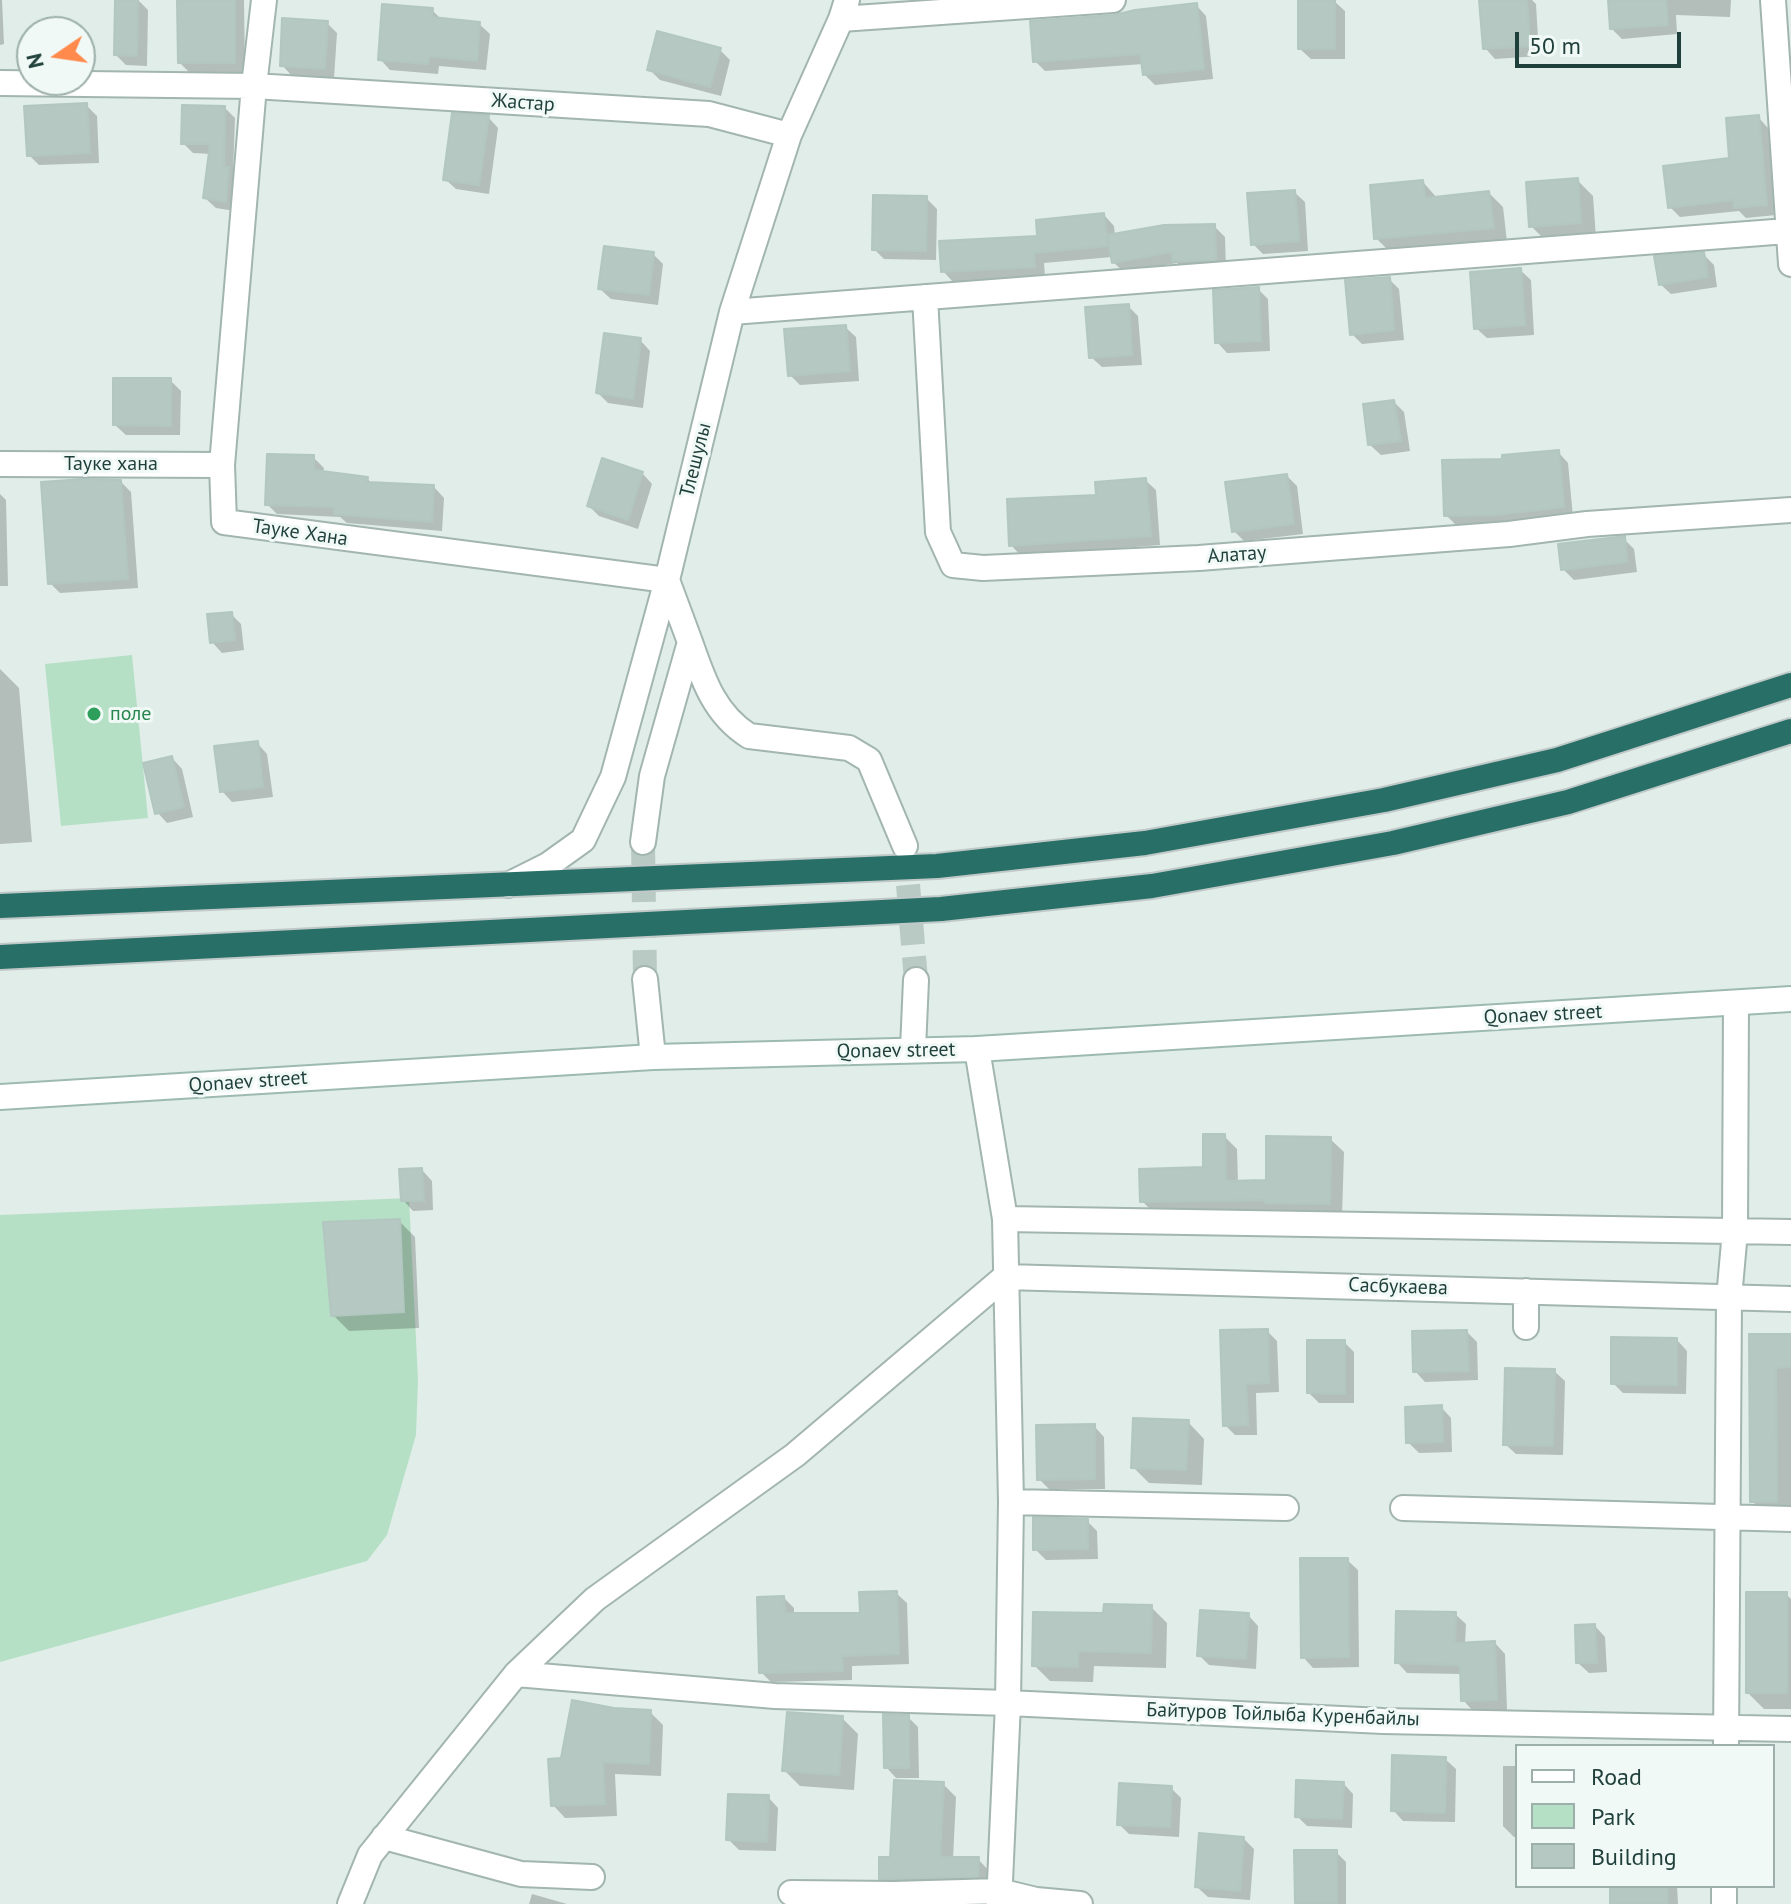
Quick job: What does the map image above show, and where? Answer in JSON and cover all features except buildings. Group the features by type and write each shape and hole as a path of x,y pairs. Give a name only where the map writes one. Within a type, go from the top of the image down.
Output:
{"highway":[{"path":"0,906 937,866 1145,843 1384,800 1557,760 1791,685"},
{"path":"0,957 925,910 1152,886 1393,843 1568,802 1791,731"}],"street":[{"path":"254,86 264,0"},
{"path":"844,9 1113,0"},
{"path":"1773,0 1791,264"},
{"name":"Тлешулы","path":"508,885 548,865 583,840 613,777 667,580 732,312 789,135 844,9"},
{"name":"Жастар","path":"0,83 254,86 709,114 789,135"},
{"name":"Тауке Хана","path":"254,86 222,465 224,522 667,580"},
{"path":"732,312 1787,231"},
{"name":"Алатау","path":"925,297 938,532 953,565 998,568 1199,558 1509,534 1587,524 1791,510"},
{"name":"Тауке хана","path":"0,464 222,465"},
{"path":"667,580 709,696 735,727 749,736 849,748 869,760 905,846"},
{"path":"643,842 652,776 690,642"},
{"path":"645,979 653,1057"},
{"path":"913,1049 916,980"},
{"name":"Qonaev street","path":"0,1097 653,1057 977,1049 1791,999"},
{"path":"1726,1737 1729,1298 1735,1231 1736,1003"},
{"path":"977,1049 1005,1219 1011,1502 1008,1703 999,1897"},
{"path":"1005,1219 1791,1232"},
{"path":"350,1904 370,1855 516,1674 595,1599 795,1455 1005,1277"},
{"name":"Сасбукаева","path":"1005,1277 1791,1299"},
{"path":"1526,1291 1526,1327"},
{"path":"1011,1502 1286,1508"},
{"path":"1403,1508 1791,1519"},
{"name":"Байтуров Тойлыба Куренбайлы","path":"516,1674 775,1696 1008,1703 1726,1737 1791,1729"},
{"path":"384,1837 521,1874 592,1877"},
{"path":"791,1893 999,1897 1080,1904"}],"green space":[{"name":"поле","path":"132,655 148,818 61,826 45,664"},
{"path":"409,1198 418,1380 416,1435 387,1535 367,1561 0,1662 0,1215"}],"tunnel":[{"path":"643,842 645,979"},
{"path":"905,849 916,980"}],"place":[{"name":"поле","path":"94,714"}]}
